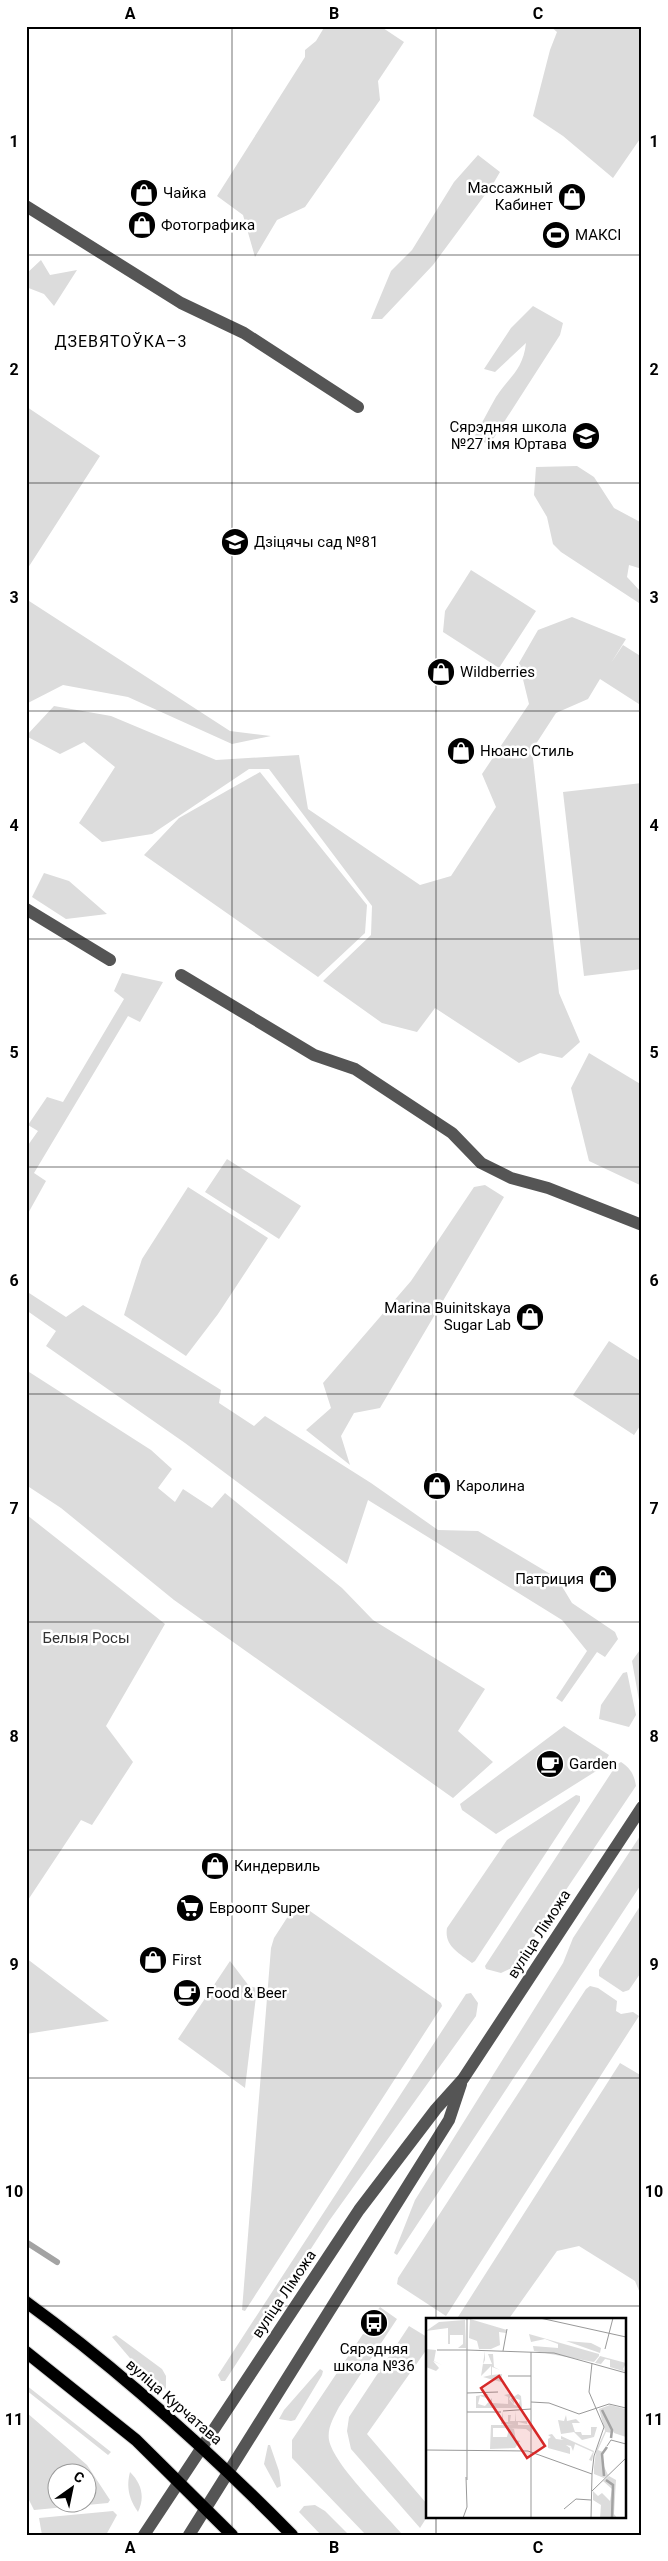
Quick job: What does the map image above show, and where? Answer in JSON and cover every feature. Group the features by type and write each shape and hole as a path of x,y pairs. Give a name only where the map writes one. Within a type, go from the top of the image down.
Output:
{"main road":[{"name":"вуліца Курчатава","path":"26,2302 160,2409 230,2472 292,2535"},
{"path":"26,2352 136,2440 232,2535"}],"street":[{"path":"26,206 181,303 244,333 358,407"},
{"path":"26,909 110,960"},
{"path":"180,976 314,1054 355,1069 452,1133 481,1163 512,1178 548,1188 642,1225"},
{"name":"вуліца Ліможа","path":"144,2535 359,2210 436,2109 463,2079 642,1807"},
{"name":"вуліца Ліможа","path":"189,2535 449,2120 463,2079"}],"green space":[{"path":"325,26 380,26 404,42 378,81 380,100 305,207 277,220 255,257 243,215 217,196 305,57 305,50 316,41"},
{"path":"550,26 642,26 642,136 613,178 563,136 533,116 550,50 557,32"},
{"path":"478,155 500,172 493,184 433,265 382,319 371,319 391,271 412,250 454,182"},
{"path":"41,260 50,275 77,270 54,306 44,294 26,287 26,274"},
{"path":"533,306 563,323 560,335 490,444 473,439 496,397 519,366 526,343 495,372 484,369 511,328"},
{"path":"27,407 100,456 26,571 26,409"},
{"path":"577,466 594,477 614,508 642,523 642,569 629,565 627,577 642,593 642,605 561,552 553,544 547,517 534,495 536,467"},
{"path":"471,570 536,611 499,668 443,632 445,611"},
{"path":"26,599 230,731 271,736 232,744 128,697 63,685 26,704"},
{"path":"572,617 626,639 611,663 623,645 642,657 642,706 600,679 588,699 556,713 532,750 559,993 580,1042 562,1058 540,1053 519,1063 435,1008 417,1032 382,1023 323,981 371,935 372,906 269,769 249,769 152,834 102,842 79,823 115,767 84,742 60,754 26,736 54,706 111,716 216,760 299,755 308,809 420,885 451,876 496,807 482,774 529,704 519,663 538,630"},
{"path":"260,772 367,905 365,933 318,977 144,855 179,818"},
{"path":"642,783 642,969 584,976 563,792"},
{"path":"44,873 69,881 107,914 66,919 32,897"},
{"path":"122,973 163,982 140,1022 128,1016 34,1173 46,1181 26,1217 26,1148 38,1131 28,1125 47,1097 63,1102 124,999 114,991"},
{"path":"589,1053 642,1085 642,1186 589,1161 571,1088"},
{"path":"227,1159 301,1206 279,1239 205,1192"},
{"path":"485,1185 504,1197 380,1408 354,1413 341,1436 350,1465 306,1430 331,1408 323,1383 411,1281 474,1187"},
{"path":"188,1187 268,1238 218,1314 186,1356 124,1315 142,1259"},
{"path":"26,1291 66,1317 83,1305 221,1390 219,1403 254,1426 265,1416 371,1483 438,1530 478,1531 557,1578 572,1603 615,1632 618,1639 605,1657 597,1652 562,1702 556,1698 587,1651 562,1620 368,1500 347,1564 185,1443 46,1346 56,1331 26,1310"},
{"path":"609,1341 642,1362 642,1423 634,1435 573,1395"},
{"path":"26,1370 151,1450 172,1469 158,1488 175,1502 183,1489 212,1508 225,1493 342,1588 373,1620 485,1689 458,1731 493,1762 453,1798 174,1600 61,1508 26,1485"},
{"name":"Белыя Росы","path":"27,1515 165,1624 106,1726 133,1762 92,1825 81,1820 26,1903"},
{"path":"642,1647 642,1706 640,1706 632,1661"},
{"path":"627,1672 636,1715 629,1727 599,1719 601,1705 623,1673"},
{"path":"564,1726 609,1755 601,1768 496,1834 462,1810 460,1804"},
{"path":"621,1762 632,1772 636,1786 514,1967 501,1973 486,1969 485,1966 617,1764"},
{"path":"576,1795 580,1796 580,1801 472,1963 450,1944 447,1928 507,1840"},
{"path":"642,1833 642,1883 397,2255 394,2253 415,2200 563,1963 573,1938"},
{"path":"642,1903 642,1971 629,1990 623,1992 599,1976 599,1970"},
{"path":"300,1904 441,2003 442,2006 245,2311 242,2310 271,1948 274,1938 294,1907"},
{"path":"26,1958 109,2021 26,2034"},
{"path":"230,1961 249,1986 257,1988 245,2088 178,2039"},
{"path":"590,1986 598,1988 617,2001 616,2011 621,2014 633,2012 639,2016 446,2316 397,2284 398,2278 586,1989"},
{"path":"471,1993 478,2003 476,2016 329,2221 225,2381 221,2381 218,2375 466,1994"},
{"path":"620,2063 642,2076 642,2298 635,2281 579,2246 557,2251 509,2318 458,2317"},
{"path":"380,2307 397,2319 339,2407 330,2427 329,2440 340,2462 350,2476 403,2535 366,2535 292,2458 292,2440 363,2334 370,2336 382,2316 377,2311"},
{"path":"409,2326 426,2336 426,2350 367,2434 426,2503 426,2518 420,2528 351,2449 347,2431 349,2417"},
{"path":"116,2335 162,2369 166,2376 166,2388 162,2392 158,2391 112,2337"},
{"path":"320,2369 323,2371 322,2375 295,2420 279,2419 284,2410"},
{"path":"26,2385 111,2452 108,2455 26,2390"},
{"path":"26,2412 86,2464 48,2464 48,2509 34,2510 26,2494"},
{"path":"268,2445 270,2445 279,2471 281,2486 277,2488 264,2464"},
{"path":"130,2472 140,2486 142,2496 138,2512 129,2493"},
{"path":"98,2482 110,2500 108,2503 98,2504"},
{"path":"315,2505 325,2511 349,2535 321,2535 299,2512 304,2506"},
{"path":"113,2511 117,2515 106,2535 42,2535 39,2518 98,2514 98,2512"}],"waterway":[{"path":"26,2242 57,2262"}],"place":[{"name":"Чайка","path":"144,193"},
{"name":"Массажный Кабинет","path":"572,197"},
{"name":"Фотографика","path":"142,225"},
{"name":"МАКСІ","path":"556,235"},
{"name":"Сярэдняя школа №27 імя Юртава","path":"586,436"},
{"name":"Дзіцячы сад №81","path":"235,542"},
{"name":"Wildberries","path":"441,672"},
{"name":"Нюанс Стиль","path":"461,751"},
{"name":"Marina Buinitskaya Sugar Lab","path":"530,1317"},
{"name":"Каролина","path":"437,1486"},
{"name":"Патриция","path":"603,1579"},
{"name":"Garden","path":"550,1764"},
{"name":"Киндервиль","path":"215,1866"},
{"name":"Евроопт Super","path":"190,1908"},
{"name":"First","path":"153,1960"},
{"name":"Food & Beer","path":"187,1993"},
{"name":"Сярэдняя школа №36","path":"374,2323"}],"district":[{"name":"ДЗЕВЯТОЎКА–3","path":"121,341"}]}
